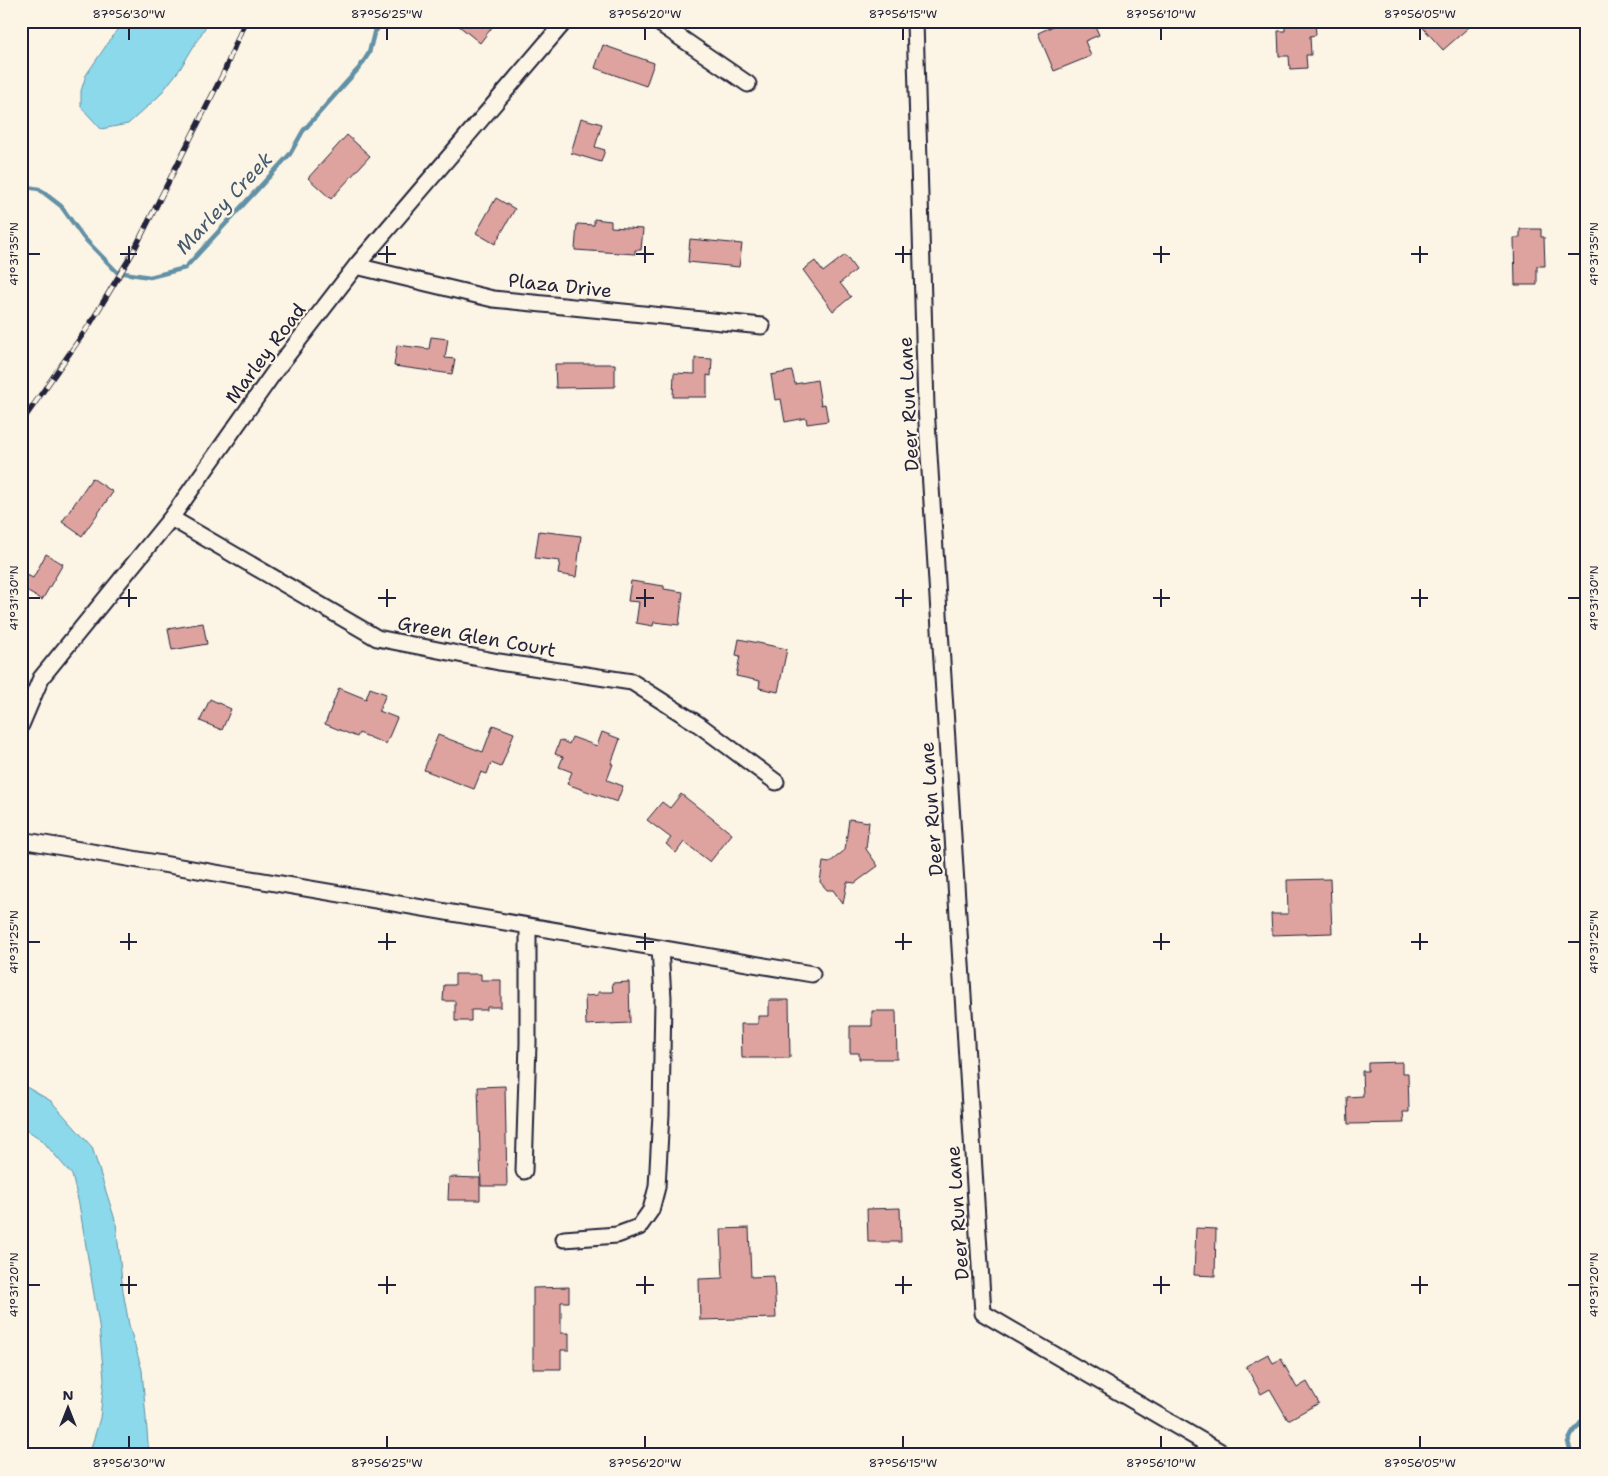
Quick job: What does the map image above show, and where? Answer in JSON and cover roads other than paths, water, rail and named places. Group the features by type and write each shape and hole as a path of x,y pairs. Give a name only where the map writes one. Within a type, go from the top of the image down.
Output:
{"street":[{"name":"Marley Road","path":"21,725 42,678 171,518 275,371 356,266 565,21"},
{"path":"656,21 748,84"},
{"name":"Deer Run Lane","path":"915,21 926,407 983,1313 1226,1455"},
{"name":"Plaza Drive","path":"356,266 493,299 762,326"},
{"name":"Green Glen Court","path":"171,518 377,638 499,662 632,682 698,724 776,782"},
{"path":"21,840 812,974"},
{"path":"524,1171 528,1043 528,926"},
{"path":"564,1239 617,1235 639,1227 651,1210 657,1187 661,1114 663,998 660,948"}],"water":[{"path":"123,21 209,21 180,69 159,96 128,124 101,129 81,107 81,91 86,75"},
{"path":"21,1084 51,1101 92,1147 116,1223 123,1291 129,1325 142,1370 149,1455 89,1455 100,1418 104,1379 99,1325 79,1204 72,1175 42,1140 21,1126"}],"waterway":[{"name":"Marley Creek","path":"21,186 39,189 61,206 83,237 117,272 150,277 185,268 290,154 303,131 360,67 369,53 374,33 384,21"},
{"path":"1572,1455 1568,1442 1583,1420 1587,1410"}],"railway":[{"path":"21,423 90,324 132,254 224,72 245,21"}]}
